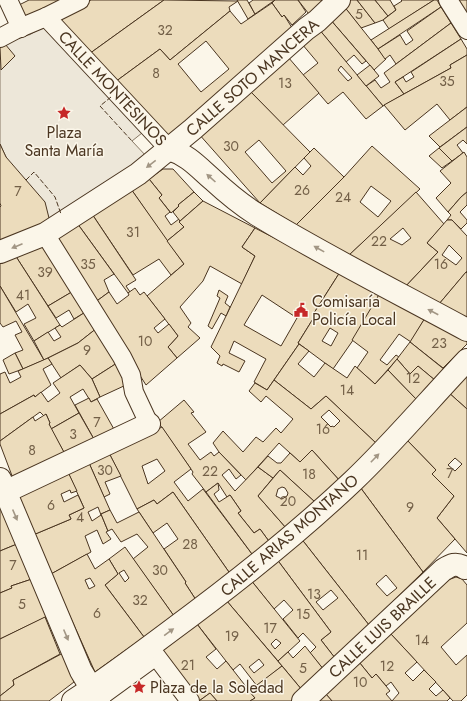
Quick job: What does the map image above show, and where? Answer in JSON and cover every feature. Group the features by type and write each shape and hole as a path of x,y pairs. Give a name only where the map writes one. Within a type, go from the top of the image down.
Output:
{"street":[{"path":"8,0 21,28"},
{"path":"0,38 80,0"},
{"name":"CALLE SOTO MANCERA","path":"0,252 45,234 138,174 317,21 339,0"},
{"path":"448,0 467,30"},
{"name":"CALLE MONTESINOS","path":"46,17 169,149 190,159 214,182 255,213 357,271 467,330"},
{"path":"45,234 122,357 131,375 134,392 149,424 3,486 81,671 96,697 156,656 190,701"},
{"name":"CALLE ARIAS MONTANO","path":"73,701 96,697 110,676 251,570 320,511 359,475 467,360"},
{"name":"CALLE LUIS BRAILLE","path":"303,701 443,570 450,565 457,564 466,568"}],"shaded area":[{"name":"Plaza Santa María","path":"47,25 142,133 132,141 147,157 40,230 0,144 0,47 24,33 29,35"}],"building":[{"path":"29,0 67,0 26,18 19,5"},
{"path":"91,0 164,0 89,54 57,21"},
{"path":"164,0 238,1 229,7 230,11 170,60 160,49 115,82 89,54"},
{"path":"237,0 247,0 255,14 248,19"},
{"path":"253,0 275,0 255,14 249,3"},
{"path":"275,0 298,0 306,12 292,25 284,15 282,17 272,3"},
{"path":"298,0 321,0 325,5 312,18"},
{"path":"348,0 357,0 375,23 361,28 343,5"},
{"path":"357,0 375,0 388,16 375,23"},
{"path":"375,0 390,0 396,10 388,16"},
{"path":"401,0 434,0 389,29 383,20 396,10 394,6 402,1"},
{"path":"434,0 437,0 441,7 378,49 371,40"},
{"path":"458,0 467,0 467,14"},
{"path":"272,3 282,17 284,15 294,31 203,105 206,109 170,141 115,82 160,49 170,60 230,11 241,24","holes":["206,41 229,69 201,92 178,64"]},
{"path":"343,5 386,59 374,70 329,18"},
{"path":"441,7 451,23 396,64 390,55 385,59 378,49 400,35 406,45 413,40 407,31"},
{"path":"329,18 366,61 362,64 354,55 346,62 318,28"},
{"path":"451,23 461,39 395,82 404,94 383,106 366,86 375,80 381,88 390,82 384,73"},
{"path":"318,28 383,106 366,119 343,92 328,104 303,75 318,63 302,44","holes":["341,66 352,78 348,81 338,70"]},
{"path":"461,39 467,49 467,55 450,65 451,68 404,94 395,82 403,77 406,82 414,77 411,72"},
{"path":"5,44 15,56 1,70 0,47"},
{"path":"467,55 467,107 450,120 437,104 405,130 384,105 451,68 450,65"},
{"path":"288,57 319,93 283,125 250,91"},
{"path":"370,65 379,76 366,86 357,75"},
{"path":"248,89 310,152 260,203 198,133","holes":["259,140 286,171 272,183 245,152"]},
{"path":"467,107 467,127 440,147 429,136"},
{"path":"467,127 467,144 463,140 457,145 463,153 452,161 439,148"},
{"path":"0,144 6,157 45,202 49,218 40,230 0,244 1,206"},
{"path":"372,146 420,189 347,257 296,225 344,177","holes":["371,186 391,201 378,217 360,202"]},
{"path":"314,148 344,177 296,225 260,203 295,167 303,175 311,166 304,158"},
{"path":"439,148 452,161 442,168 429,156"},
{"path":"464,152 467,157 467,192 448,212 436,198 451,183 440,171"},
{"path":"163,169 173,169 194,192 171,213 159,198 162,195 149,179"},
{"path":"149,179 162,195 159,198 170,212 165,216 171,225 179,219 179,222 184,227 167,241 131,189"},
{"path":"131,189 184,264 171,275 159,259 133,275 92,214"},
{"path":"194,192 203,201 180,221 173,212 179,206 178,205"},
{"path":"416,192 444,224 427,243 438,252 405,287 347,257","holes":["403,228 411,238 402,245 390,239"]},
{"path":"467,192 467,205 460,212 467,220 467,223 461,229 452,220 447,220 451,215 448,212"},
{"path":"203,201 255,228 242,247 255,256 242,284 210,266 203,281 180,307 191,323 188,327 200,338 177,358 168,347 178,336 147,296 184,264 167,241 184,227 179,222"},
{"path":"92,214 136,280 126,286 130,292 128,293 77,223"},
{"path":"447,220 452,220 467,236 467,271 439,304 405,287 438,252 427,243","holes":["449,245 462,258 456,265 442,255"]},
{"path":"77,223 114,274 104,280 109,292 94,303 52,239"},
{"name":"Comisaría Policía Local","path":"255,228 340,272 314,313 316,314 298,343 299,344 267,390 254,382 266,359 234,341 229,353 245,361 239,372 223,364 222,366 217,363 220,356 211,347 255,256 242,247","holes":["262,295 297,318 281,346 244,325"]},
{"path":"45,240 75,290 48,306 15,255"},
{"path":"15,255 60,325 34,341 24,324 36,318 28,304 16,312 0,286 0,261"},
{"path":"340,272 380,293 358,333 333,369 298,343 316,314 314,313","holes":["330,328 338,333 331,346 322,341"]},
{"path":"466,272 467,273 467,319 439,304"},
{"path":"0,286 44,360 23,369 15,353 23,350 15,335 22,332 16,321 3,327 0,323"},
{"path":"135,288 140,295 144,292 165,319 154,328 158,333 169,324 178,336 168,347 177,358 146,385 94,303 109,292 117,304 129,295 128,293"},
{"path":"75,290 87,311 74,319 69,310 56,318 48,306"},
{"path":"219,290 228,296 225,303 230,307 226,316 221,313 212,329 208,326 220,298 217,296"},
{"path":"380,293 425,318 411,342 399,334 380,360 387,365 396,355 399,357 375,384 357,368 368,352 352,340"},
{"path":"87,311 97,328 78,343 44,360 34,341 48,332 54,341 61,337 55,328 60,325 62,327"},
{"path":"425,318 467,341 467,344 443,368 410,342"},
{"path":"97,328 117,363 92,379 80,365 61,378 48,358 78,343"},
{"path":"410,342 445,370 436,381 418,366 410,374 397,359"},
{"path":"299,344 309,351 298,364 314,377 325,363 347,378 355,366 375,384 388,370 418,401 377,444 326,396 311,409 274,380"},
{"path":"15,353 23,369 9,374 3,360"},
{"path":"48,358 52,364 43,369 51,385 35,397 34,395 0,414 0,374 5,372 10,383 21,377 18,371"},
{"path":"397,359 410,374 418,366 436,381 418,401 388,370"},
{"path":"117,363 126,385 100,397 92,379"},
{"path":"80,365 92,379 100,397 91,402 83,389 70,397 79,413 51,429 46,414 44,416 40,412 0,441 0,414 34,395 35,397 41,392 48,402 60,393 53,383"},
{"path":"467,373 467,409 448,392"},
{"path":"274,380 311,409 326,396 377,444 340,481 312,450 300,462 279,443 246,480 219,452 213,443 223,431 243,452 256,437 263,442 276,428 281,433 293,419 266,396 261,402 249,391 255,383 267,390","holes":["329,410 340,421 334,427 331,427 321,417"]},
{"path":"448,392 467,409 467,553 437,518 454,496 432,474 436,470 405,438","holes":["455,458 462,464 455,471 448,465"]},
{"path":"89,398 91,402 97,399 115,431 95,441 75,405"},
{"path":"184,400 194,412 191,413 206,432 188,444 200,460 211,452 214,456 219,452 241,475 236,479 229,469 222,475 235,491 258,467 273,478 258,496 287,529 271,544 260,529 254,533 238,513 241,511 230,495 227,497 218,483 206,492 192,474 193,472 158,422"},
{"path":"79,413 95,441 66,456 51,429"},
{"path":"46,414 50,423 49,424 66,456 14,481 0,441 33,417 35,421"},
{"path":"162,427 191,469 174,482 188,501 203,489 255,558 231,575 173,492 157,504 154,500 137,509 109,453","holes":["157,459 165,471 148,484 142,466"]},
{"path":"405,438 436,470 432,474 454,496 437,518 455,539 423,572 360,487"},
{"path":"312,450 340,481 316,503 280,470 273,478 258,467 268,456 277,463 281,463 290,453 300,462"},
{"path":"109,453 121,476 105,482 110,494 104,497 89,463"},
{"path":"89,463 110,510 101,514 108,531 106,532 111,539 103,544 97,530 85,536 91,552 51,574 33,535 71,519 69,515 84,508 67,470","holes":["98,507 101,515 92,521 88,512"]},
{"path":"67,470 77,491 71,493 70,490 61,494 64,502 78,495 84,508 69,515 71,519 33,535 16,495"},
{"path":"280,470 316,503 287,529 258,496","holes":["282,487 285,488 288,493 287,496 282,499 276,496 278,489"]},
{"path":"218,483 219,490 214,494 219,502 230,495 241,511 238,513 254,533 260,529 271,544 255,558 206,492"},
{"path":"360,487 423,572 369,625 300,537","holes":["386,575 397,588 387,596 376,584"]},
{"path":"173,492 231,575 196,600 164,549 178,539 167,523 153,533 137,509 154,500 157,504"},
{"path":"0,505 17,544 0,551"},
{"path":"110,510 117,523 139,512 186,582 185,583 196,600 174,616 133,559 148,547 137,534 121,542 112,529 108,531 101,514"},
{"path":"300,537 369,625 335,658 321,640 331,632 276,558","holes":["331,590 338,598 323,610 316,602"]},
{"path":"17,544 32,579 11,586 12,588 0,593 0,551"},
{"path":"125,547 174,616 144,637 105,585 118,574 109,559","holes":["124,570 129,578 125,582 119,573"]},
{"path":"87,554 95,569 109,559 118,574 105,585 144,637 95,672 51,574","holes":["90,578 95,586 89,589 85,580"]},
{"path":"276,558 331,632 321,640 335,658 324,670 310,653 316,647 303,633 298,638 283,619 293,610 284,600 274,609 250,579"},
{"path":"456,577 462,579 467,585 467,623 441,647 456,665 467,655 467,695 461,701 453,701 390,633 448,580"},
{"path":"32,579 48,616 0,639 0,593 12,588 11,586"},
{"path":"250,579 300,641 278,661 226,600","holes":["276,639 281,643 275,649 271,644"]},
{"path":"226,600 282,666 257,686 240,664 233,670 197,624","holes":["259,659 264,665 254,673 249,667"]},
{"path":"45,617 60,654 13,680 14,685 0,696 0,639"},
{"path":"197,624 216,649 206,657 217,669 226,661 255,698 250,701 217,701 210,693 199,701 190,701 156,656"},
{"path":"390,633 417,662 405,673 413,681 424,670 436,682 429,689 436,696 443,690 450,698 447,701 392,701 399,693 391,682 386,686 376,674 372,678 359,662"},
{"path":"305,646 324,670 302,690 278,661 288,652 293,658"},
{"path":"63,653 74,682 49,701 0,701 0,696 14,685 13,680"},
{"path":"359,662 372,678 376,674 390,691 386,694 392,701 332,701 325,693"},
{"path":"282,666 302,690 291,701 250,701 255,698 249,691"},
{"path":"210,693 217,701 199,701"},
{"path":"325,693 332,701 316,701"}],"fence":[{"path":"111,97 100,106 132,141"},
{"path":"26,180 34,172 55,197 61,214"}],"place":[{"name":"Plaza Santa María","path":"64,113"},
{"name":"Comisaría Policía Local","path":"301,310"},
{"name":"Plaza de la Soledad","path":"139,687"}]}
